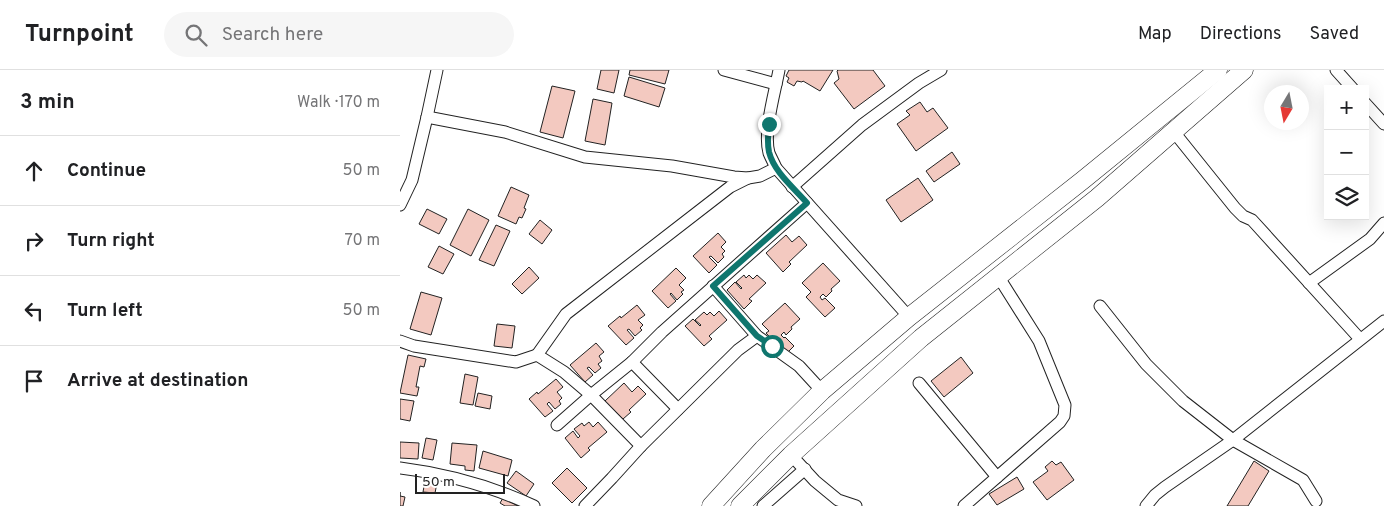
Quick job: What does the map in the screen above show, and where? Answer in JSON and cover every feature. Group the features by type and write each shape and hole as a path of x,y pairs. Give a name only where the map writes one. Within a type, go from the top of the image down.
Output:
{"main road":[{"path":"717,504 763,449 822,391 909,317 1083,180 1218,70"},
{"path":"740,506 791,455 921,338 1097,198 1244,70"}],"street":[{"path":"400,205 412,180 437,70"},
{"path":"724,70 776,84"},
{"path":"779,70 769,124 768,141 769,153 776,168 909,317"},
{"path":"792,187 862,125 918,83 941,70"},
{"path":"1336,70 1349,85"},
{"path":"1369,107 1384,124"},
{"path":"427,117 505,132 585,156 672,166 748,178 760,176 776,168"},
{"path":"1174,132 1235,208 1243,216 1252,220 1360,339"},
{"path":"400,341 414,346 516,362 537,355 566,314 730,187 748,178"},
{"path":"557,425 632,362 662,332 807,203"},
{"path":"1309,283 1370,238 1384,223"},
{"path":"964,506 1060,422 1064,416 1065,405 1039,340 998,276"},
{"path":"713,286 757,336 799,366 822,391"},
{"path":"1100,306 1146,364 1177,395 1233,440 1303,480 1316,501"},
{"path":"1146,506 1155,494 1233,440 1383,322"},
{"path":"585,506 678,409 738,350 757,336"},
{"path":"537,355 564,372 591,395 641,446"},
{"path":"632,362 678,409"},
{"path":"919,383 997,477"},
{"path":"791,455 815,482 838,500 856,506"},
{"path":"400,468 434,473 480,485 510,494 534,506"},
{"path":"763,506 805,469"}],"building":[{"path":"601,70 619,70 614,93 597,89"},
{"path":"630,70 669,70 665,84 629,75"},
{"path":"789,70 833,70 820,91 803,81 797,81 794,86 787,82 789,78 786,76"},
{"path":"838,70 873,70 885,86 854,109 834,83 839,79"},
{"path":"629,77 665,88 659,107 624,96"},
{"path":"552,86 575,91 563,138 540,132"},
{"path":"593,99 612,103 605,145 585,141"},
{"path":"920,102 927,112 933,108 948,128 916,151 897,124 910,115 906,111"},
{"path":"952,152 960,164 934,182 926,171"},
{"path":"918,178 933,200 901,222 886,200"},
{"path":"511,187 529,195 522,218 519,217 516,224 498,216"},
{"path":"427,209 447,219 439,234 419,224"},
{"path":"468,209 489,220 471,256 450,245"},
{"path":"540,220 552,230 542,244 529,234"},
{"path":"496,225 510,231 494,266 479,260"},
{"path":"718,233 726,242 721,247 725,251 722,254 724,257 718,263 711,256 709,257 717,265 709,273 693,256"},
{"path":"786,235 792,242 799,236 807,245 789,262 791,264 783,272 766,253"},
{"path":"439,246 454,254 443,274 428,267"},
{"path":"823,263 840,281 831,289 832,291 826,297 823,294 820,297 822,300 825,298 835,308 825,317 806,297 811,292 802,283"},
{"path":"529,267 539,278 522,294 512,284"},
{"path":"676,268 686,278 679,285 684,290 677,300 670,294 676,301 668,308 652,291"},
{"path":"744,275 746,278 749,275 753,279 757,275 766,283 749,299 752,301 744,309 727,290 735,282 741,289 736,282"},
{"path":"421,292 442,298 431,335 410,329"},
{"path":"785,303 800,319 791,327 792,329 786,335 784,332 781,335 794,346 786,354 766,333 769,331 762,324"},
{"path":"637,305 645,315 638,320 643,325 640,328 642,330 635,336 629,329 627,330 634,338 626,345 608,326"},
{"path":"719,311 727,320 709,336 712,339 704,346 685,326 693,319 700,326 695,320 704,312 707,315 710,312 714,316"},
{"path":"497,324 515,326 512,348 494,346"},
{"path":"596,343 604,352 599,356 602,361 598,364 601,368 595,373 589,367 587,368 593,375 585,382 570,365"},
{"path":"408,355 426,359 424,367 420,366 416,387 419,387 417,396 400,393"},
{"path":"961,357 973,373 944,397 931,381"},
{"path":"465,374 478,377 473,405 460,403"},
{"path":"556,379 563,387 557,392 562,398 559,401 561,404 555,409 549,402 547,404 553,411 545,417 529,399"},
{"path":"624,383 632,392 638,386 646,394 629,410 631,412 623,419 605,401"},
{"path":"478,393 492,396 490,409 475,406"},
{"path":"400,399 414,401 410,421 400,419"},
{"path":"589,422 593,427 598,422 607,432 588,448 590,450 581,458 565,438 573,431 578,438 580,436 574,429 582,423 584,426"},
{"path":"426,438 437,440 433,460 422,458"},
{"path":"400,442 419,443 418,459 400,458"},
{"path":"452,443 477,445 474,471 465,470 465,466 450,464"},
{"path":"483,451 512,460 508,476 479,468"},
{"path":"1052,461 1056,465 1061,462 1074,480 1047,500 1033,482 1048,471 1045,467"},
{"path":"1254,461 1269,471 1248,506 1227,506"},
{"path":"567,468 587,488 572,503 552,483"},
{"path":"516,471 534,484 526,496 507,483"},
{"path":"1017,477 1024,489 997,505 989,494"},
{"path":"425,481 437,483 435,493 423,492"},
{"path":"400,496 405,497 403,506 400,506"},
{"path":"503,498 518,506 505,506 500,503"}],"route":[{"path":"769,124 769,153 776,168 807,203 713,286 757,336 772,346"}]}
